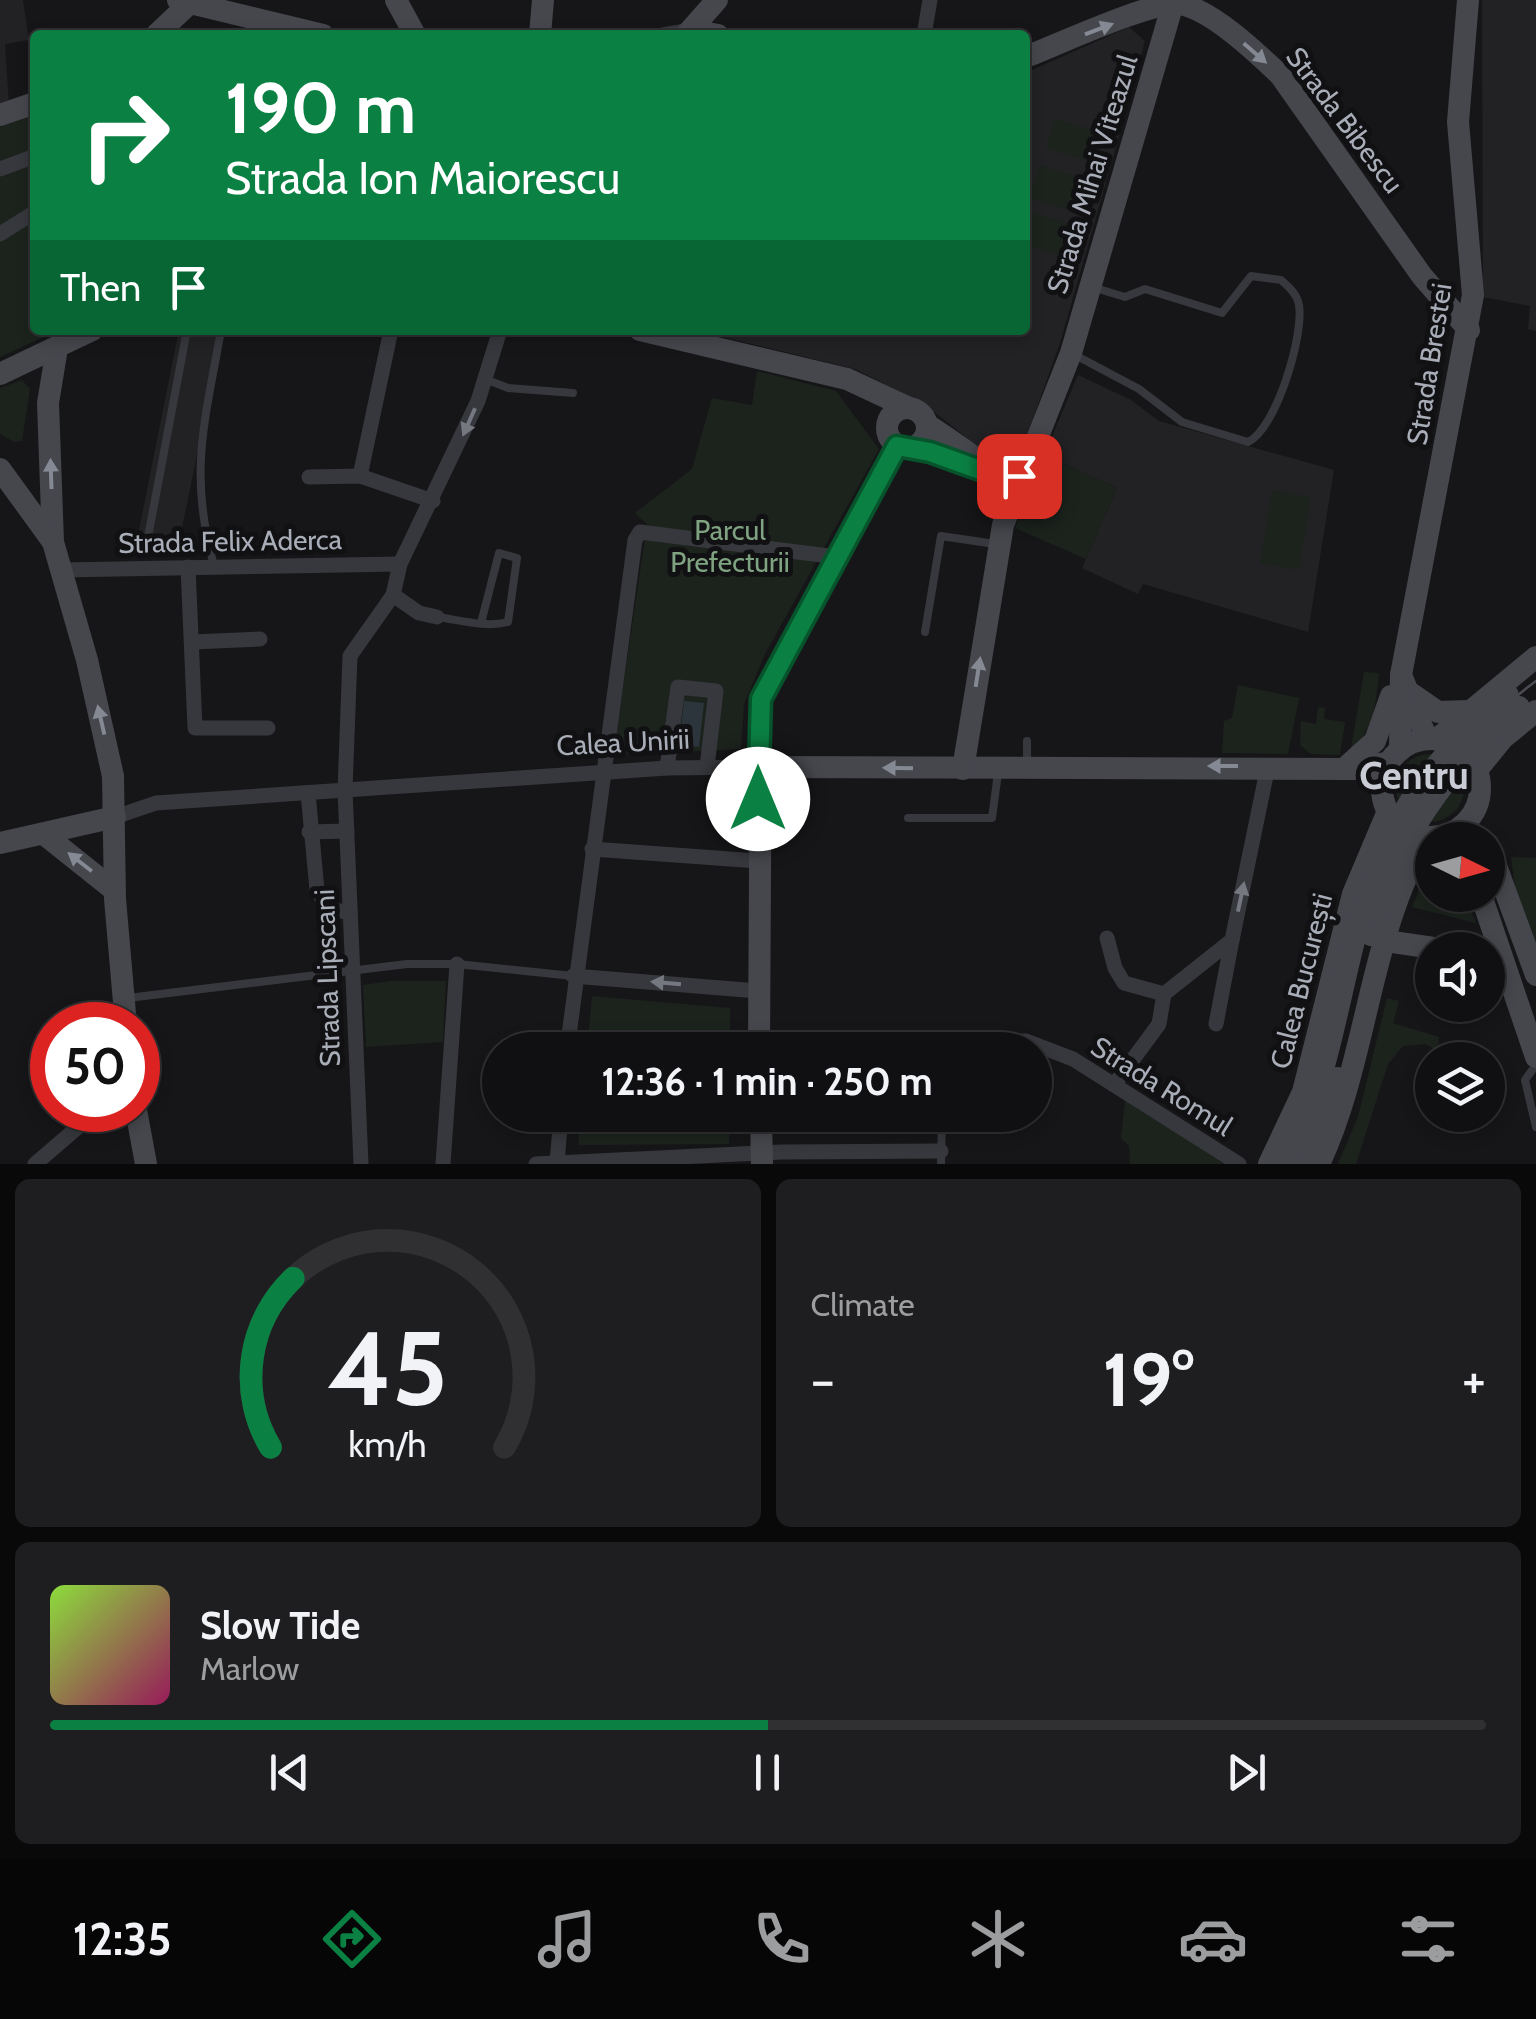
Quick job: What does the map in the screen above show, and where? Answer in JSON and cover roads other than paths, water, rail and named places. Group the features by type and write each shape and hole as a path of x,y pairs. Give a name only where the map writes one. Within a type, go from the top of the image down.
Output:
{"street":[{"path":"396,0 413,30"},
{"path":"540,30 543,0"},
{"path":"691,30 717,0"},
{"path":"925,30 930,0"},
{"name":"Strada Brestei","path":"1395,756 1469,330 1473,279 1458,122 1468,0"},
{"path":"161,30 187,1 303,30"},
{"path":"1030,56 1174,1"},
{"name":"Strada Bibescu","path":"1174,1 1220,26 1280,75 1422,276 1469,330"},
{"name":"Strada Mihai Viteazul","path":"964,768 1001,535 1019,476 1070,353 1174,1"},
{"path":"0,115 30,105"},
{"path":"0,169 30,158"},
{"path":"0,234 30,215"},
{"path":"1,371 82,335"},
{"path":"360,476 390,335"},
{"path":"438,616 419,613 393,595 400,564 485,380 498,335"},
{"path":"673,335 847,379 897,414 924,416 928,425 994,475 1003,497 1001,535"},
{"path":"57,348 48,403 53,542 108,750 123,1002"},
{"path":"897,414 888,435 906,447 994,475 1019,476"},
{"path":"759,1032 761,699 837,557 906,447 925,438 928,425"},
{"path":"0,469 53,542"},
{"path":"309,477 360,476 432,501"},
{"path":"568,1032 633,551 640,532 837,557"},
{"name":"Strada Felix Aderca","path":"62,570 400,564"},
{"path":"188,567 195,728 268,728"},
{"name":"Strada Lipscani","path":"361,1164 346,790 350,656 393,595"},
{"path":"192,642 260,639"},
{"path":"1415,830 1402,827 1388,811 1382,789 1395,756 1432,739 1536,657"},
{"path":"1477,770 1525,702 1536,673"},
{"path":"1406,684 1438,712 1468,711"},
{"path":"1406,684 1432,739 1461,749 1477,770 1480,794 1463,822"},
{"path":"1344,768 1375,741 1406,684"},
{"path":"667,768 678,687 716,690 707,767"},
{"path":"1288,1164 1322,1079 1363,906 1391,834 1443,756 1525,702"},
{"path":"1306,1164 1336,1084 1374,922 1394,868 1436,794 1525,702"},
{"name":"Calea Unirii","path":"0,843 44,835 156,803 602,772 707,767 1344,768 1395,756"},
{"path":"1216,1024 1268,766"},
{"path":"308,793 317,890 329,910 350,912"},
{"path":"1475,808 1480,822"},
{"name":"Calea București","path":"1269,1164 1303,1092 1353,894 1388,811"},
{"path":"309,832 347,831"},
{"path":"44,835 114,890"},
{"path":"592,848 758,861"},
{"path":"1319,1164 1356,1066 1386,940 1405,880 1415,868"},
{"path":"1505,891 1536,975"},
{"path":"1487,912 1534,1042"},
{"path":"1107,938 1115,968 1124,983 1164,994"},
{"path":"1114,1085 1159,1024 1164,994 1232,940"},
{"path":"1386,940 1415,945"},
{"path":"442,1164 457,964"},
{"path":"573,976 758,991"},
{"path":"1505,976 1511,980"},
{"name":"Strada Romul","path":"1052,1051 1072,1059 1239,1164"},
{"path":"34,1164 72,1132"},
{"path":"140,1132 146,1164"},
{"path":"557,1164 560,1132"},
{"path":"760,1132 761,1158"},
{"path":"536,1164 941,1158"}],"lane":[{"path":"1070,353 1116,375 1182,422 1248,442 1258,438 1267,424 1296,341 1299,305 1282,280 1251,276 1222,313 1145,289 1125,297 1090,286"},
{"path":"148,537 186,335"},
{"path":"214,566 203,526 198,467 220,335"},
{"path":"485,380 508,388 573,392"},
{"path":"925,632 942,536 1001,535"},
{"path":"438,616 481,623 508,622 517,558 509,553 498,553 492,567 481,623"},
{"path":"1027,741 1027,769"},
{"path":"908,818 992,818 998,769"},
{"path":"123,999 352,968 457,964 573,976"},
{"path":"1536,1065 1525,1080 1536,1126"},
{"path":"941,1158 942,1132"}],"tram line":[{"path":"1293,1164 1320,1092 1364,915 1389,850 1422,794 1442,769 1486,722 1536,681"}],"district":[{"name":"Centru","path":"1414,776"}],"park label":[{"name":"Parcul Prefecturii","path":"730,546"}]}
